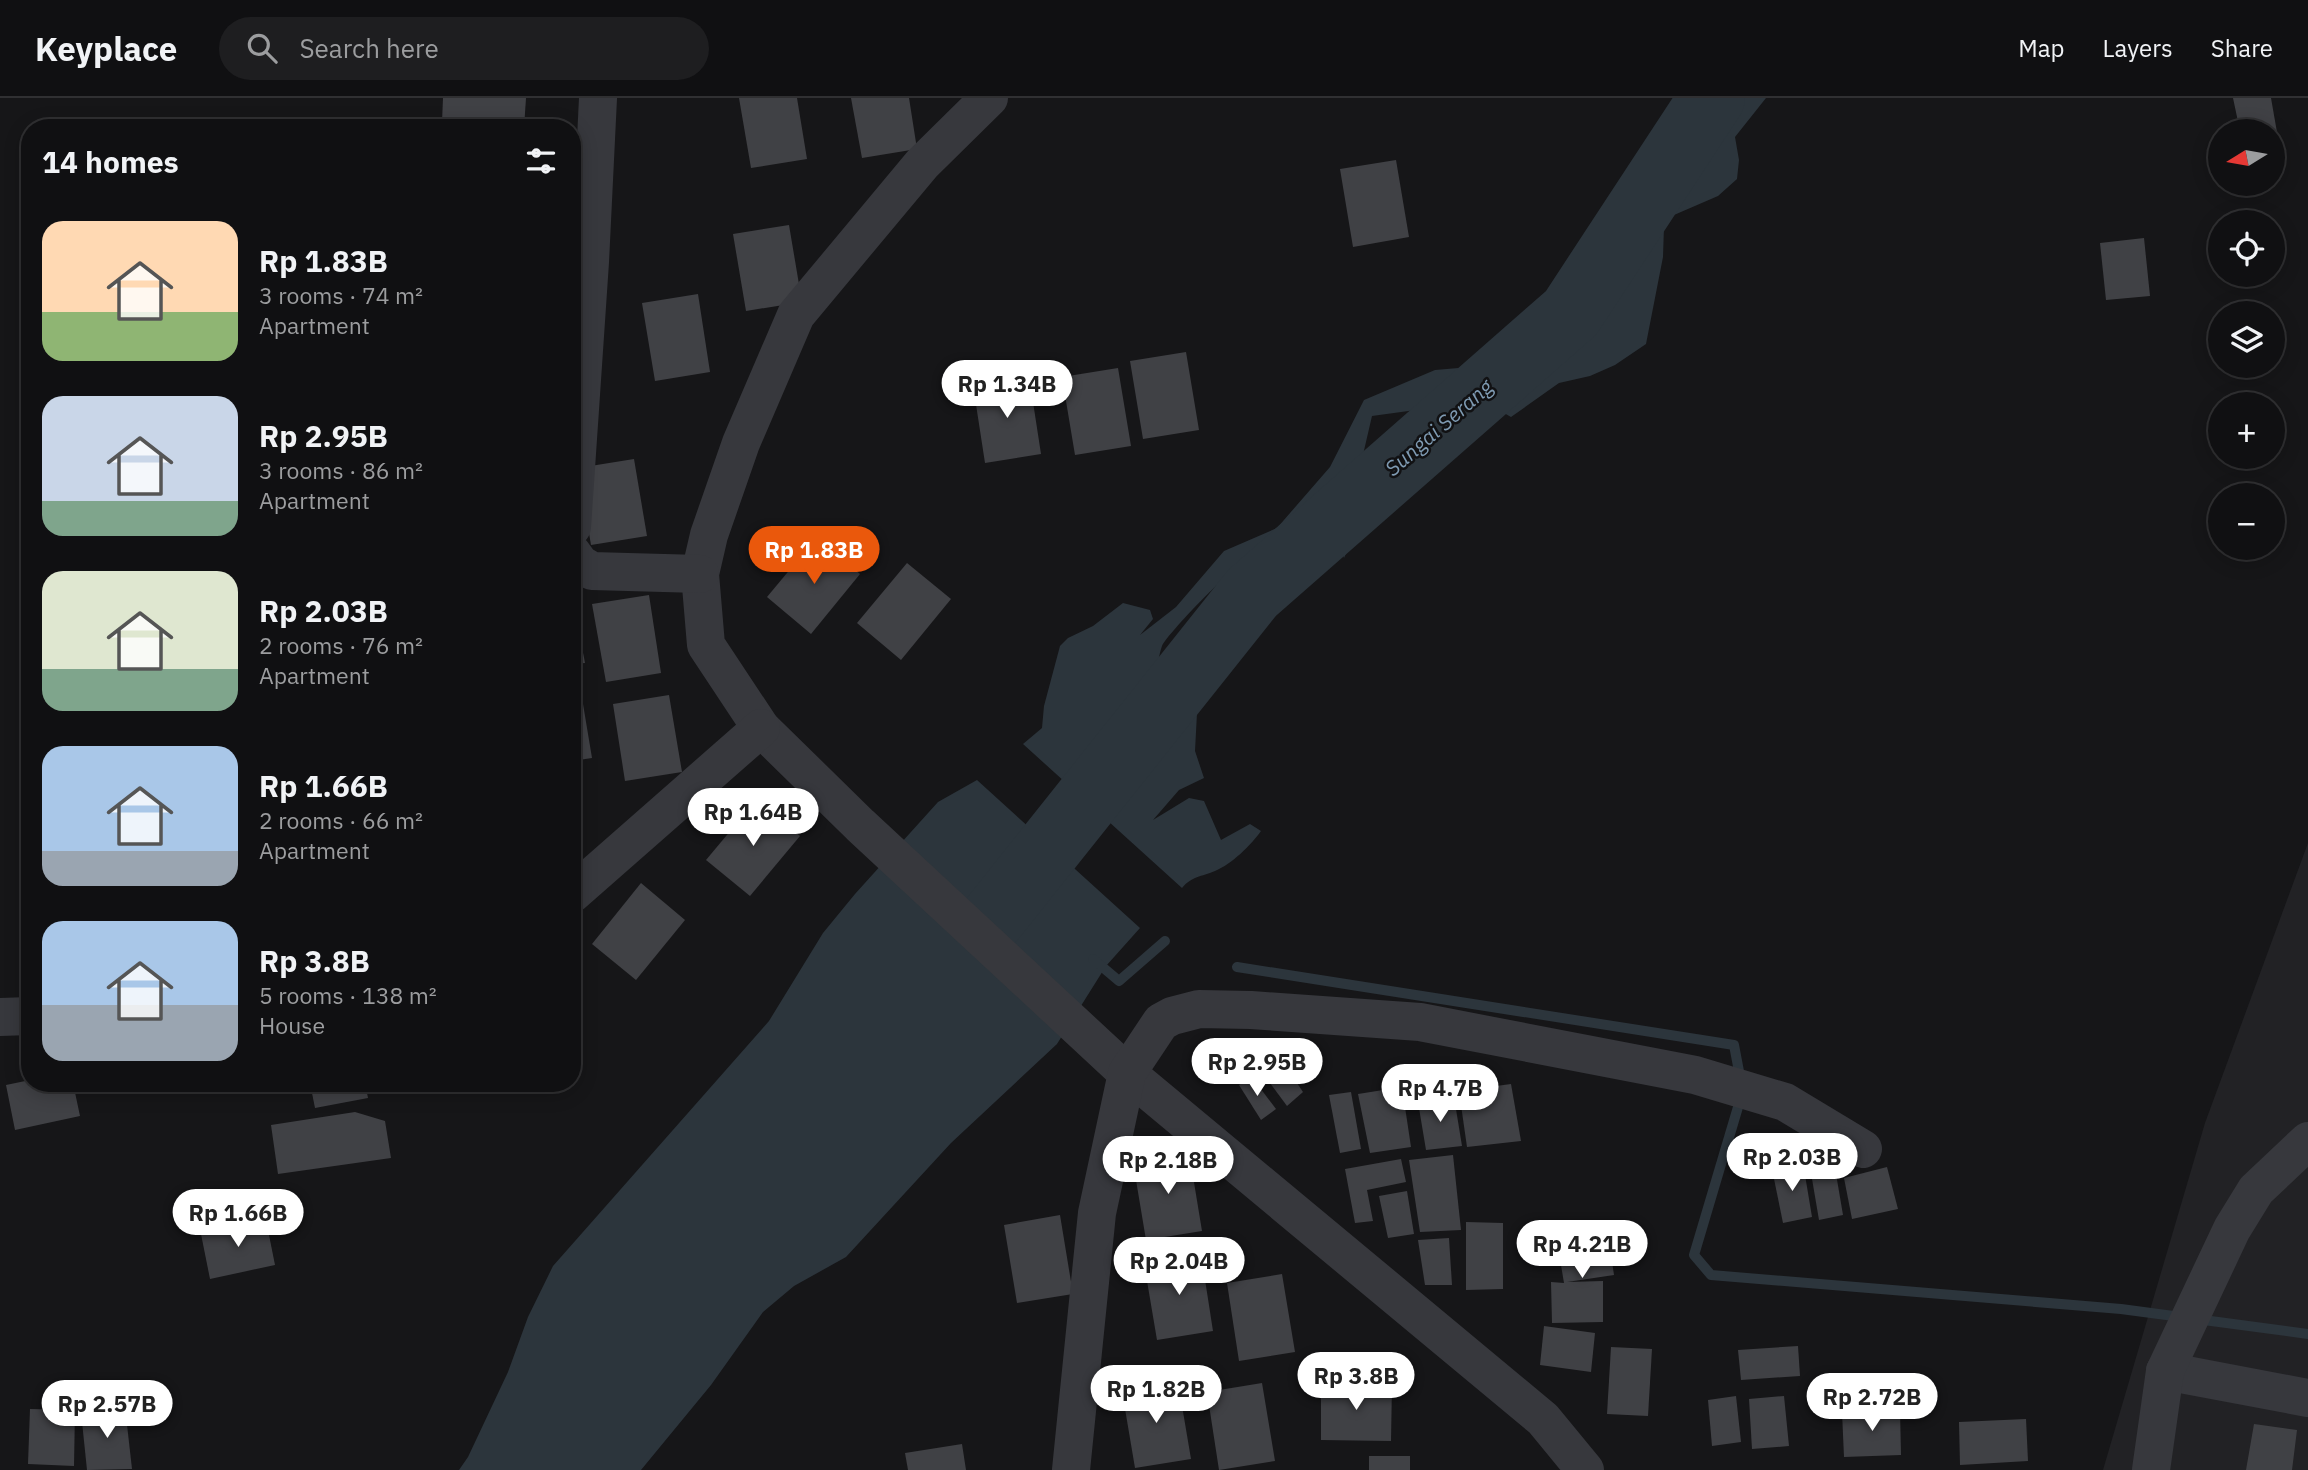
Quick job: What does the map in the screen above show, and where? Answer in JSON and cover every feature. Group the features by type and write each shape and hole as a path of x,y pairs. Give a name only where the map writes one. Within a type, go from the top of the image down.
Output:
{"street":[{"path":"581,378 598,98"},
{"path":"989,98 922,164 796,316 741,443 709,536 700,574 706,645 761,728 860,825 1116,1062 1543,1419 1585,1470"},
{"path":"581,565 592,571 700,574"},
{"path":"581,886 761,728"},
{"path":"1071,1470 1097,1213 1116,1062 1161,1022 1199,1009 1420,1022 1695,1075 1751,1090 1785,1102 1863,1149"},
{"path":"0,1017 21,1016"},
{"path":"2151,1470 2165,1371 2206,1283 2232,1229 2256,1190 2308,1141"},
{"path":"2165,1371 2308,1398"}],"shaded area":[{"path":"1680,98 1766,98 1735,137 1739,160 1737,179 1718,196 1674,215 1664,226 1663,257 1646,344 1615,365 1590,376 1559,383 1511,417 1476,397 1452,405 1372,416 1359,472 1365,510 1344,558 1332,509 1307,521 1283,557 1271,566 1253,560 1239,566 1201,601 1162,646 1156,673 1164,675 1197,713 1195,751 1204,778 1179,790 1153,820 1189,798 1204,801 1221,840 1250,824 1261,831 1247,848 1228,864 1193,879 1182,888 1023,744 1042,728 1044,706 1060,646 1123,603 1150,610 1153,619 1140,635 1176,607 1224,551 1277,528 1330,467 1364,400 1435,370 1482,366 1578,325 1599,249 1652,155"},
{"path":"977,780 1140,928 1106,966 1057,1044 951,1143 846,1257 794,1286 763,1312 711,1385 641,1470 459,1470 468,1457 508,1372 528,1317 553,1266 769,1021 823,933 855,894 938,802"},
{"path":"2308,843 2308,1470 2103,1470 2205,1123"}],"building":[{"path":"443,98 526,98 525,119 442,119"},
{"path":"739,98 797,98 807,159 751,168"},
{"path":"851,98 909,98 917,149 862,158"},
{"path":"2233,98 2271,98 2275,119 2237,119"},
{"path":"1396,160 1409,237 1353,247 1340,169"},
{"path":"789,225 802,302 746,311 733,234"},
{"path":"2144,238 2150,296 2106,300 2100,243"},
{"path":"698,294 710,372 655,381 642,303"},
{"path":"1186,352 1199,430 1143,439 1130,361"},
{"path":"1118,368 1131,446 1075,455 1062,377"},
{"path":"1029,376 1041,454 985,463 973,385"},
{"path":"634,459 647,536 591,545 581,486 581,468"},
{"path":"817,537 860,574 811,634 767,597"},
{"path":"907,563 951,599 901,660 857,623"},
{"path":"649,595 661,673 606,682 592,604"},
{"path":"581,642 585,663 581,663"},
{"path":"581,692 592,758 581,760"},
{"path":"669,695 682,772 625,781 613,704"},
{"path":"757,799 800,836 750,896 706,860"},
{"path":"641,883 685,920 636,980 592,944"},
{"path":"1279,1056 1303,1092 1287,1106 1261,1071"},
{"path":"1251,1076 1276,1109 1261,1120 1239,1085"},
{"path":"21,1082 21,1092 75,1092 80,1116 15,1130 6,1085"},
{"path":"1511,1084 1521,1141 1467,1147 1459,1091"},
{"path":"1402,1087 1411,1147 1370,1153 1358,1094"},
{"path":"312,1092 367,1092 368,1098 315,1108"},
{"path":"1351,1092 1361,1149 1340,1153 1329,1095"},
{"path":"1454,1097 1462,1146 1426,1150 1418,1102"},
{"path":"355,1112 385,1121 391,1158 278,1174 271,1125"},
{"path":"1189,1152 1202,1231 1146,1240 1133,1162"},
{"path":"1453,1155 1461,1230 1420,1232 1409,1160"},
{"path":"1401,1159 1406,1182 1367,1190 1373,1221 1355,1223 1345,1169"},
{"path":"1834,1162 1843,1215 1819,1220 1810,1167"},
{"path":"1803,1163 1812,1217 1783,1223 1772,1169"},
{"path":"1887,1167 1898,1209 1852,1219 1844,1178"},
{"path":"1407,1191 1414,1234 1388,1238 1379,1196"},
{"path":"1060,1215 1073,1294 1017,1303 1004,1225"},
{"path":"266,1220 275,1265 210,1279 201,1234"},
{"path":"1466,1222 1503,1223 1503,1289 1466,1290"},
{"path":"1608,1234 1614,1275 1567,1282 1603,1281 1603,1322 1552,1323 1551,1282 1564,1283 1557,1241"},
{"path":"1449,1238 1452,1285 1425,1285 1418,1240"},
{"path":"1201,1254 1213,1331 1157,1340 1144,1263"},
{"path":"1282,1274 1295,1352 1239,1361 1227,1283"},
{"path":"1544,1326 1595,1333 1591,1372 1540,1365"},
{"path":"1798,1346 1800,1376 1741,1380 1738,1350"},
{"path":"1611,1347 1652,1349 1648,1416 1607,1414"},
{"path":"1178,1382 1191,1459 1135,1468 1122,1391"},
{"path":"1262,1383 1275,1461 1219,1470 1207,1392"},
{"path":"1321,1383 1392,1384 1391,1441 1321,1440"},
{"path":"1736,1396 1741,1442 1712,1446 1708,1400"},
{"path":"1784,1396 1789,1446 1752,1449 1749,1399"},
{"path":"125,1407 132,1469 87,1470 81,1412"},
{"path":"30,1409 75,1410 74,1466 28,1464"},
{"path":"1900,1410 1901,1455 1844,1457 1842,1412"},
{"path":"2026,1419 2028,1461 1960,1465 1959,1422"},
{"path":"2254,1424 2297,1430 2292,1470 2246,1470"},
{"path":"962,1444 966,1470 908,1470 905,1453"},
{"path":"1369,1456 1410,1456 1410,1470 1369,1470"}],"waterway":[{"name":"Sungai Serang","path":"993,918 1252,593 1571,313 1712,98"},
{"path":"1093,959 1119,981 1165,941"},
{"path":"1237,967 1734,1045 1741,1082"},
{"path":"1741,1097 1694,1255 1711,1275 2121,1309 2308,1334"}]}
